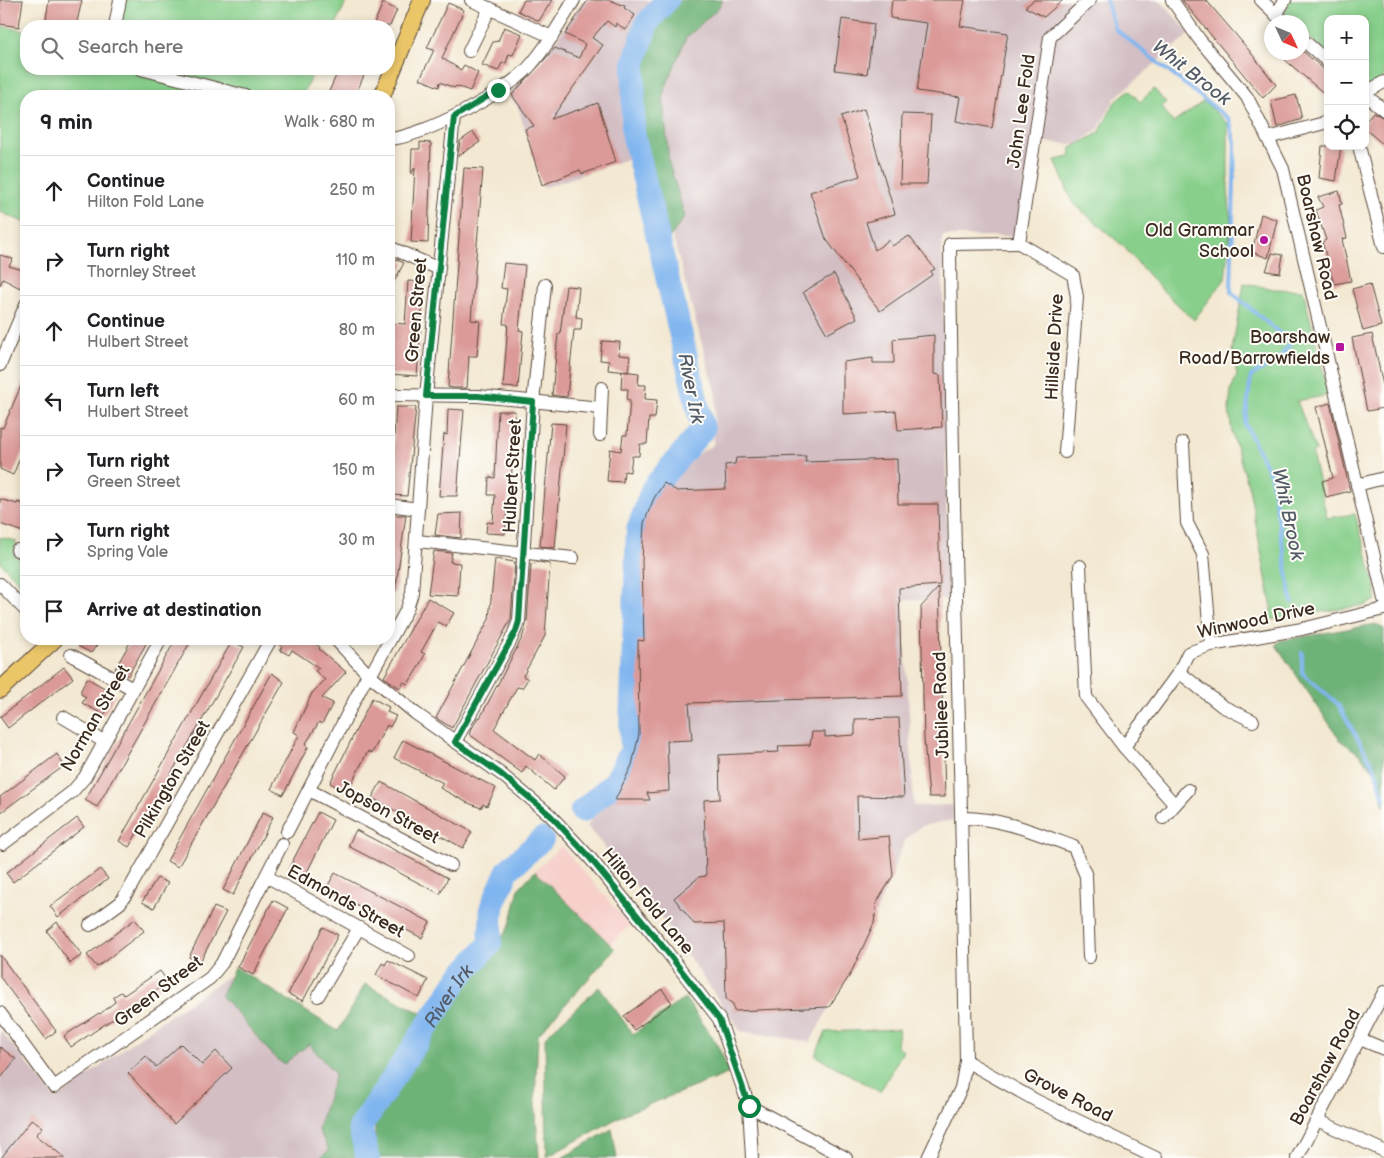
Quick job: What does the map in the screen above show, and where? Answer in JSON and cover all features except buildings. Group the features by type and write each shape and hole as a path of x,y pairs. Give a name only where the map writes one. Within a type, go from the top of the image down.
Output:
{"main road":[{"path":"395,65 422,0"},
{"path":"384,90 391,75"},
{"path":"0,690 48,645"}],"street":[{"path":"115,20 120,0"},
{"path":"471,0 552,37"},
{"path":"395,139 403,138 454,117 528,68 552,37 574,0"},
{"name":"John Lee Fold","path":"1019,244 1050,37 1090,0"},
{"name":"Boarshaw Road","path":"1172,0 1199,38 1248,96 1284,170 1384,599"},
{"path":"1262,0 1276,15"},
{"path":"1281,15 1284,2"},
{"path":"469,51 490,8"},
{"path":"1309,44 1326,60"},
{"path":"164,75 223,90"},
{"path":"1369,91 1384,82"},
{"path":"1369,97 1384,110"},
{"name":"Green Street","path":"395,628 410,601 417,541 426,396 437,268 454,117"},
{"path":"1268,138 1324,123"},
{"path":"1360,150 1384,247"},
{"name":"Jubilee Road","path":"928,1158 961,1088 966,1061 962,818 953,525 950,244 1019,244"},
{"name":"Hillside Drive","path":"1019,244 1073,275 1077,297 1066,452"},
{"path":"395,251 437,268"},
{"name":"Hulbert Street","path":"455,742 516,631 519,621 525,552 533,402 545,285"},
{"path":"0,365 20,318"},
{"path":"600,435 602,388"},
{"name":"Hulbert Street","path":"395,395 478,396 601,408"},
{"path":"1183,442 1187,523 1202,554 1211,645"},
{"path":"1357,485 1384,478"},
{"path":"395,506 418,509"},
{"path":"417,541 573,558"},
{"path":"1080,566 1086,697 1124,747 1174,804"},
{"path":"0,584 20,605"},
{"name":"Winwood Drive","path":"1124,747 1179,672 1188,653 1211,645 1302,629 1384,609"},
{"name":"Norman Street","path":"3,844 72,792 85,777 103,741 158,645"},
{"name":"Pilkington Street","path":"90,925 120,903 130,888 268,645"},
{"name":"Hilton Fold Lane","path":"341,645 369,675 455,742 501,774 550,815 590,858 656,937 719,1019 749,1106 752,1158"},
{"name":"Green Street","path":"287,832 386,645"},
{"path":"71,655 133,689"},
{"path":"1179,672 1222,706 1253,721"},
{"path":"63,717 103,741"},
{"name":"Jopson Street","path":"308,790 451,865"},
{"path":"1163,818 1188,790"},
{"path":"962,818 984,818 1015,825 1074,847 1086,876 1089,957"},
{"name":"Green Street","path":"0,1013 54,1087 210,978 222,963 282,844"},
{"name":"Edmonds Street","path":"266,876 409,956"},
{"path":"318,996 359,928"},
{"name":"Boarshaw Road","path":"1297,1158 1384,992"},
{"path":"1360,1039 1384,1049"},
{"name":"Grove Road","path":"966,1061 1037,1100 1156,1158"},
{"path":"749,1106 846,1158"},
{"path":"1317,1120 1384,1151"}],"shaded area":[{"path":"584,0 1160,0 1190,34 1115,98 1099,128 1077,145 1033,141 1016,236 942,236 948,599 903,600 914,806 953,805 953,820 921,826 905,840 862,948 810,1042 740,1031 662,918 587,826 629,765 636,749 638,586 643,523 669,485 699,453 713,445 716,395 661,194 647,152 543,188 518,107 508,95 535,70"},
{"path":"561,846 630,925 611,944 535,871"},
{"path":"235,972 350,1077 332,1158 0,1158 0,1030 56,1099 160,1022"}],"green space":[{"path":"119,0 347,0 338,20 113,20"},
{"path":"651,0 723,0 718,8 686,38 663,94 669,163 685,217 667,241 649,175 628,121 629,69 651,10"},
{"path":"1290,0 1384,0 1384,77 1369,87 1369,15 1324,15 1324,52 1309,37 1309,15 1286,15 1284,13"},
{"path":"0,26 20,30 20,75 312,75 305,90 20,90 20,220 0,212"},
{"path":"1154,89 1166,103 1162,107 1173,123 1204,101 1228,124 1228,189 1231,224 1225,279 1194,320 1157,285 1124,247 1072,202 1055,160 1070,157 1071,148 1099,133 1115,102 1129,90 1140,102"},
{"path":"1244,283 1274,289 1303,290 1329,395 1297,401 1316,451 1312,453 1327,518 1355,514 1376,587 1376,600 1366,605 1262,621 1272,609 1249,488 1232,433 1229,409 1231,390 1237,375 1232,350"},
{"path":"0,537 16,541 14,555 20,558 20,584 0,562"},
{"path":"1376,624 1384,629 1384,807 1377,774 1359,754 1341,741 1276,645 1279,641"},
{"path":"535,871 615,949 538,1035 535,1100 539,1158 375,1158 375,1121 447,1008 498,944 510,925 519,888"},
{"path":"235,967 338,1031 365,984 423,1014 356,1116 353,1131 360,1158 320,1158 329,1150 318,1129 335,1074 309,1044 284,1064 276,1059 221,995"},
{"path":"599,987 633,1034 685,998 716,1042 730,1073 627,1113 547,1157 545,1037"},
{"path":"899,1029 897,1046 903,1051 880,1092 815,1055 826,1032"},
{"path":"612,1129 617,1158 562,1158"}],"waterway":[{"name":"River Irk","path":"582,811 616,781 632,750 631,726 638,530 653,488 703,429 633,132 634,64 647,23 667,0"},
{"name":"Whit Brook","path":"1106,0 1115,29 1229,119 1235,143 1231,292 1291,343 1278,360 1251,376 1245,424 1271,476 1292,602"},
{"name":"Whit Brook","path":"1302,652 1302,673 1338,704 1376,771 1384,799"},
{"name":"River Irk","path":"368,1158 360,1128 459,978 490,944 492,906 508,870 542,839"}],"place":[{"name":"Old Grammar School","path":"1264,240"},
{"name":"Boarshaw Road/Barrowfields","path":"1340,347"}],"route":[{"path":"498,90 454,117 437,268 426,396 478,396 533,402 525,552 519,621 516,631 455,742 501,774 550,815 590,858 664,948 719,1019 749,1106"}]}
